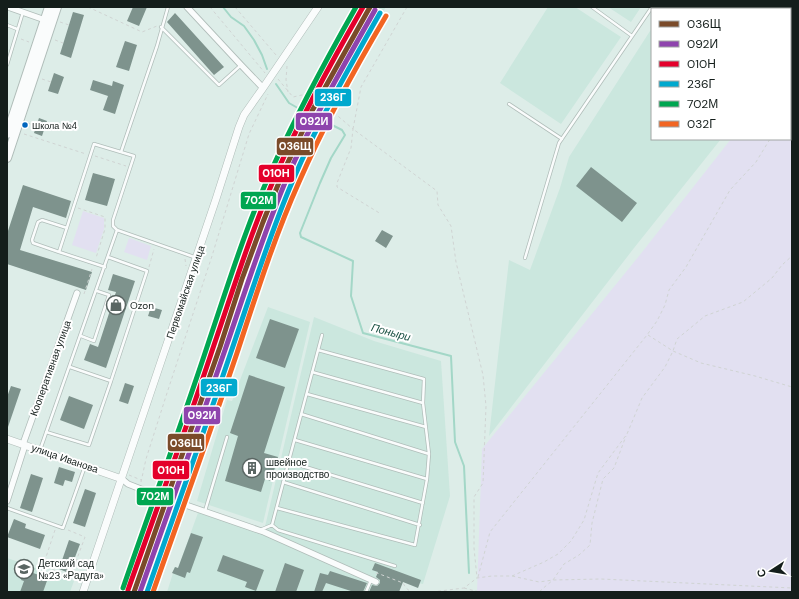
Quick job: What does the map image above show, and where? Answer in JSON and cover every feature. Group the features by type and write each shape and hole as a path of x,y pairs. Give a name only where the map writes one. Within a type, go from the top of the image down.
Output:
{"main road":[{"path":"7,134 49,7"},
{"path":"7,158 56,7"}],"street":[{"path":"8,7 45,20"},
{"path":"187,7 240,66 263,88"},
{"name":"Первомайская улица","path":"83,592 125,476 239,127 244,115 318,7"},
{"name":"Кооперативная улица","path":"7,501 24,444 76,293"},
{"name":"улица Иванова","path":"7,439 125,476"},
{"path":"125,476 128,484 204,512 260,530 373,581"}],"lane":[{"path":"121,152 157,46 162,23 168,7"},
{"path":"592,7 632,36"},
{"path":"525,258 559,143 651,8"},
{"path":"7,65 23,12"},
{"path":"7,25 17,29"},
{"path":"161,27 219,85 240,66"},
{"path":"509,104 562,139"},
{"path":"59,252 94,144 134,156 113,220 113,226 117,230 196,257"},
{"path":"67,228 42,220 38,222 32,240 33,243 105,267"},
{"path":"40,450 97,291 117,230"},
{"path":"46,432 89,445 147,271 108,257"},
{"path":"81,336 94,341 109,295 97,291"},
{"path":"272,525 322,335"},
{"path":"277,508 415,545 428,479 428,454 423,402 424,379 318,350"},
{"path":"70,367 111,381"},
{"path":"312,372 423,402"},
{"path":"307,394 426,427"},
{"path":"301,414 428,454"},
{"path":"204,512 227,437"},
{"path":"295,440 428,479"},
{"path":"289,462 423,503"},
{"path":"7,508 64,528 86,465"},
{"path":"283,482 420,525"},
{"path":"149,592 180,520 184,505"},
{"path":"260,530 272,525"},
{"path":"272,525 278,530 395,566"},
{"path":"366,592 373,581"}],"path":[{"path":"88,7 142,32 162,23"},
{"path":"210,7 266,73"},
{"path":"235,7 277,55"},
{"path":"381,214 337,187 337,183 351,148 361,87 407,7"},
{"path":"57,21 69,25"},
{"path":"51,38 63,43"},
{"path":"284,68 287,63 286,80 288,92"},
{"path":"38,77 51,82"},
{"path":"274,82 277,78 293,97 311,93 354,129 437,191 438,205 451,226 456,262 483,375 486,406 483,483 474,497 474,548 477,578"},
{"path":"139,488 155,429 212,256 249,134 268,93"},
{"path":"26,122 36,126"},
{"path":"22,133 130,168"},
{"path":"477,578 490,532 657,321 665,305 669,290 686,267 730,190 756,162 769,140"},
{"path":"74,207 105,217 105,229 84,295"},
{"path":"147,271 156,243"},
{"path":"539,592 553,580 564,564 580,555 590,545 592,523 603,479 614,468 642,398 665,367 673,351 676,339 704,316 742,302 772,278 782,265 792,256"},
{"path":"647,335 673,351 702,364 755,376 792,387"},
{"path":"512,576 558,554 571,541 584,520 598,473 627,434"},
{"path":"125,476 141,480"},
{"path":"56,525 43,566 80,579"},
{"path":"64,528 85,537 71,576"},
{"path":"373,581 377,573 402,583 411,592"},
{"path":"464,588 477,578 492,576 512,576 539,582 553,580 601,579 792,588"},
{"path":"432,592 464,588 479,592"}],"shaded area":[{"path":"351,7 386,7 319,107 309,125 145,592 122,592 178,435 213,325 257,207 275,162 308,100 309,94"},
{"path":"548,7 575,7 621,37 561,124 500,83"},
{"path":"608,7 641,7 631,22"},
{"path":"792,7 792,50 791,52 791,8 664,8"},
{"path":"651,30 651,140 720,140 634,248 489,436 509,260 530,270 560,188 569,157"},
{"path":"792,62 792,592 477,592 482,449 639,256 730,140 791,140"},
{"path":"83,211 104,218 104,229 96,253 72,245"},
{"path":"129,238 151,246 147,260 124,252"},
{"path":"268,307 310,322 263,523 197,501 227,400 232,401"},
{"path":"314,317 374,341 441,361 450,496 423,584 403,580 398,592 167,592 175,567 178,568 199,510 264,531"},
{"name":"Детский сад №23 «Радуга»","path":"7,558 74,581 70,592 7,592"}],"building":[{"path":"133,7 147,7 139,26 127,21"},
{"path":"73,12 84,15 71,58 60,54"},
{"path":"175,13 224,67 214,75 167,22"},
{"path":"125,41 137,45 129,71 116,67"},
{"path":"54,73 64,77 58,94 48,91"},
{"path":"93,80 112,86 113,81 124,85 115,114 103,110 108,96 90,90"},
{"path":"39,118 47,121 42,136 34,133"},
{"path":"591,167 637,203 622,222 576,186"},
{"path":"93,173 115,179 107,206 85,200"},
{"path":"23,185 71,201 66,218 33,207 20,250 92,272 86,290 7,264 7,234"},
{"path":"382,230 393,236 386,248 375,241"},
{"path":"113,274 135,281 106,368 84,360 90,344 98,347 116,292 108,290"},
{"path":"151,307 162,310 159,319 148,316"},
{"path":"270,319 299,329 285,368 256,358"},
{"path":"249,375 285,387 264,453 278,457 271,481 265,479 261,492 225,481 238,436 230,433"},
{"path":"125,383 134,386 128,404 119,401"},
{"path":"11,386 21,389 7,427 7,397"},
{"path":"69,396 93,405 84,429 60,420"},
{"path":"59,467 75,472 72,482 65,480 63,486 54,483"},
{"path":"31,474 43,478 32,512 20,508"},
{"path":"85,489 96,493 85,527 73,523"},
{"path":"14,519 26,524 25,528 45,535 40,549 7,537"},
{"path":"191,533 203,537 190,573 187,572 185,578 172,573 175,567 178,568"},
{"path":"69,540 80,544 69,573 59,569"},
{"path":"223,555 264,570 256,591 245,587 247,582 217,571"},
{"path":"285,563 304,570 296,592 275,592"},
{"path":"375,563 421,580 418,588 403,582 399,592 369,592 372,585 377,586 380,583 380,580 376,577 378,572 372,570"},
{"path":"24,570 48,578 43,592 20,592 24,581 21,580"},
{"path":"330,571 367,583 363,592 354,592 326,583 322,592 314,592 320,573 328,575"}],"waterway":[{"name":"Поныри","path":"223,7 231,17 244,26 254,40 267,69"},
{"name":"Поныри","path":"276,84 289,103 303,111"},
{"name":"Поныри","path":"314,116 342,130 345,135 331,158 320,183 300,233 301,237 353,261 351,296 363,333 451,356 455,442 464,466 469,573"}],"transit line":[{"name":"702М","path":"123,588 254,212 291,128 356,7"},
{"name":"010Н","path":"128,590 259,215 307,109 363,7"},
{"name":"036Щ","path":"134,592 263,222 282,175 312,111 370,7"},
{"name":"092И","path":"140,592 204,411 254,263 278,199 318,114 375,10"},
{"name":"236Г","path":"147,592 260,265 284,201 323,116 380,13"},
{"name":"032Г","path":"153,592 227,383 281,224 329,119 386,16"}],"place":[{"name":"Школа №4","path":"25,125"},
{"name":"Ozon","path":"116,305"},
{"name":"швейное производство","path":"252,468"},
{"name":"Детский сад №23 «Радуга»","path":"24,569"}]}
